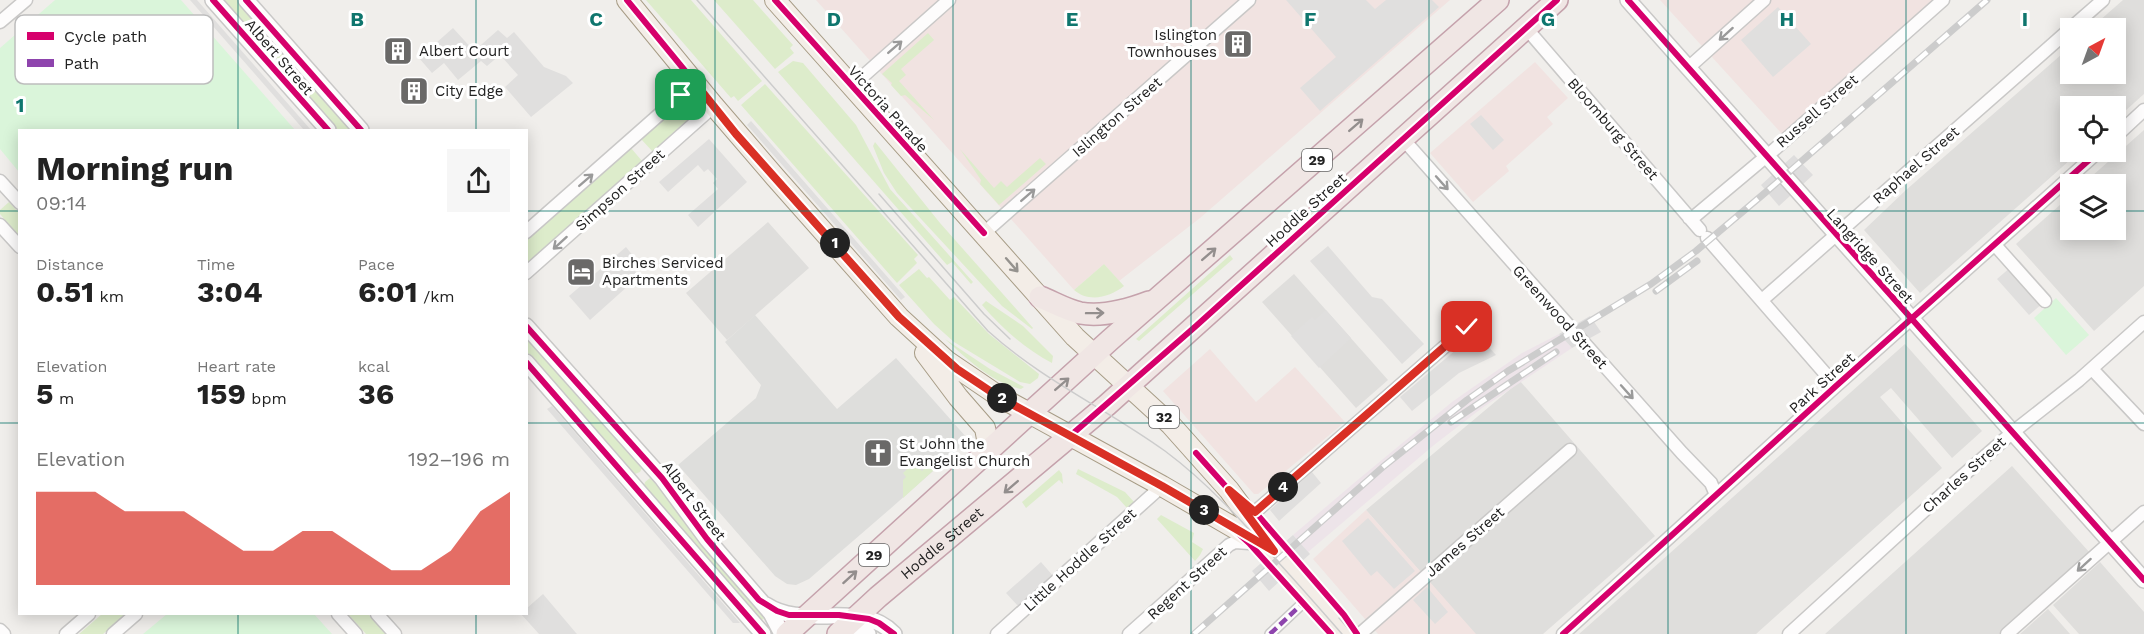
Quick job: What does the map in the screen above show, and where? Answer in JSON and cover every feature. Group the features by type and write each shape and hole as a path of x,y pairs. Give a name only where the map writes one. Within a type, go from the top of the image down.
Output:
{"highway":[{"name":"Hoddle Street","path":"785,634 807,617 1030,413 1498,0"},
{"name":"Hoddle Street","path":"838,634 863,625 1070,436 1557,0"},
{"path":"1040,297 1072,311 1093,314 1137,306 1166,293"}],"main road":[{"name":"32","path":"627,0 714,106 899,317 957,369 986,389 1274,551"},
{"name":"Victoria Parade","path":"775,0 1095,356"},
{"path":"899,317 953,391 985,428 987,439 984,456"},
{"name":"32","path":"1095,356 1161,414 1229,490 1274,551 1347,634"},
{"name":"32","path":"1229,490 1255,512 1358,634"},
{"name":"32","path":"1230,526 1249,543 1331,634"}],"street":[{"path":"0,22 26,0"},
{"name":"Albert Street","path":"213,0 327,129"},
{"name":"Albert Street","path":"246,0 360,129"},
{"path":"852,86 949,0"},
{"name":"Islington Street","path":"984,233 1249,0"},
{"name":"Langridge Street","path":"1628,0 2144,580"},
{"path":"1688,68 1764,0"},
{"name":"Russell Street","path":"1689,218 1695,216 1765,156 1943,0"},
{"name":"Raphael Street","path":"2083,18 2103,0"},
{"name":"Bloomburg Street","path":"1526,28 1836,386"},
{"name":"Raphael Street","path":"1762,300 2060,38"},
{"name":"Simpson Street","path":"528,230 695,83"},
{"name":"Simpson Street","path":"528,271 714,106"},
{"path":"2126,127 2144,111"},
{"name":"Greenwood Street","path":"1403,140 1711,483 1716,495"},
{"name":"Park Street","path":"1563,634 2087,162"},
{"path":"0,181 18,201"},
{"path":"0,225 18,245"},
{"path":"1995,245 2045,301"},
{"name":"Charles Street","path":"1789,634 2013,432 2092,369 2144,322"},
{"path":"1255,512 1467,327"},
{"name":"Albert Street","path":"528,328 653,467 677,496 710,543 777,621 785,634"},
{"path":"528,364 763,634"},
{"path":"2092,369 2144,424"},
{"name":"James Street","path":"1358,634 1570,450"},
{"path":"634,484 653,467"},
{"name":"Little Hoddle Street","path":"997,634 1162,486"},
{"path":"2007,634 2144,512"},
{"name":"Regent Street","path":"1129,634 1229,545 1235,542 1249,543"},
{"name":"Albert Street","path":"759,600 780,613 807,617 828,615 863,625 874,621 894,634"},
{"path":"1270,634 1303,603"},
{"path":"66,634 88,615"},
{"path":"113,634 135,615"},
{"path":"339,615 356,634"},
{"path":"378,615 395,634"},
{"path":"0,630 4,634"}],"shaded area":[{"path":"190,0 197,0 210,15 203,15"},
{"path":"816,0 1450,0 1200,218 1119,281 1104,264 1074,290"},
{"path":"1286,0 1366,0 1375,9 1386,0 1432,0 1439,7 1320,111 1300,88 1336,57"},
{"path":"1660,0 1934,0 1782,134"},
{"path":"2123,0 2144,0 2144,94 2126,110 2126,96 2060,96 2060,162 2068,162 1920,293 1864,230 1906,190 2060,56 2060,84 2126,84 2126,18 2102,18"},
{"path":"1778,7 1811,44 1773,77 1741,40"},
{"path":"213,18 310,129 303,129 213,26"},
{"path":"453,28 474,51 498,30 507,38 514,32 544,67 566,76 573,83 531,117 505,87 518,75 500,55 487,66 481,61 458,80 444,63 432,73 419,58"},
{"path":"1535,62 1568,98 1547,117 1553,124 1506,166 1509,171 1473,202 1430,153"},
{"path":"1481,115 1504,140 1493,150 1470,124"},
{"path":"751,121 905,297 901,300 747,125"},
{"path":"2144,130 2144,286 2094,331 2016,244 2060,205 2060,240 2126,240 2126,174 2094,174 2108,162 2126,162 2126,146"},
{"path":"709,139 747,182 698,227 688,215 718,189 713,183 717,179 708,169 704,172 698,165 668,192 659,182"},
{"path":"768,222 809,268 727,340 686,293"},
{"path":"1328,246 1372,297 1382,299 1424,344 1402,364 1310,261"},
{"path":"626,247 638,262 633,266 638,277 590,320 569,296"},
{"path":"2019,260 2051,296 2029,315 1997,279"},
{"path":"1294,274 1388,380 1356,408 1262,302"},
{"path":"1326,310 1351,338 1319,368 1291,336 1312,317 1315,320"},
{"path":"755,315 837,409 896,358 967,438 967,441 809,579 796,585 787,584 775,576 678,465 756,398 761,385 725,342"},
{"path":"1476,333 1496,355 1459,373 1412,411 1400,397"},
{"path":"1559,334 1572,348 1482,408 1434,445 1308,552 1293,535 1452,402 1522,353"},
{"path":"1905,344 1982,431 1952,458 1891,388 1880,397 1942,468 1756,634 1579,634"},
{"path":"1210,349 1256,402 1295,367 1345,422 1258,494 1254,494 1163,391"},
{"path":"1520,381 1655,536 1543,634 1475,634 1366,510"},
{"path":"552,406 740,623 733,623 547,409"},
{"path":"2012,466 2090,553 1999,634 1825,634"},
{"path":"1312,472 1321,483 1279,521 1270,510"},
{"path":"1366,510 1476,634 1378,634 1313,559"},
{"path":"1368,518 1415,571 1394,589 1377,571 1371,576 1342,541"},
{"path":"1041,562 1054,577 1019,607 1006,593"},
{"path":"2100,562 2144,612 2144,634 2079,634 2053,605"},
{"path":"1427,587 1448,612 1435,624 1413,600"},
{"path":"543,594 577,634 539,634 522,615 528,615 528,607"},
{"path":"2048,609 2070,634 2020,634"}],"green space":[{"path":"55,0 181,0 194,15 38,15"},
{"path":"221,0 237,0 350,129 334,129"},
{"path":"646,0 691,0 762,81 738,101 734,96 731,98"},
{"path":"714,0 753,0 793,45 790,48 794,53 775,69"},
{"path":"928,33 934,40 901,69 906,75 899,81 934,120 905,95 901,96 882,74"},
{"path":"15,35 15,84 213,84 213,36 294,129 18,129 18,171 0,149 0,48"},
{"path":"793,61 803,63 856,125 890,189 973,282 971,284 952,262 947,265 778,72"},
{"path":"765,84 918,255 914,259 917,263 897,283 741,105"},
{"path":"678,107 690,120 653,152 641,139"},
{"path":"875,142 940,223 1032,329 1002,306 897,193 884,173 873,146"},
{"path":"631,148 642,161 528,262 528,239"},
{"path":"960,149 994,188 1001,181 1007,187 1040,158 1046,164 999,205 980,184 981,180"},
{"path":"9,202 18,212 18,235 0,214 0,210"},
{"path":"1230,255 1233,259 1139,341 1136,339"},
{"path":"1104,264 1124,286 1106,296 1099,297 1086,296 1074,290"},
{"path":"919,269 950,300 954,297 989,334 1039,374 1038,378 1030,384 1020,382 954,342 934,324 899,285"},
{"path":"2056,298 2089,335 2066,355 2034,318"},
{"path":"986,301 1023,326 1053,356 1052,363 1023,345 1006,330 982,305"},
{"path":"528,335 640,463 642,468 640,472 635,474 528,353"},
{"path":"945,339 990,369 1024,387 1021,389 1010,386 990,376"},
{"path":"940,455 945,460 903,498 903,480 906,477 903,473 914,463 922,471"},
{"path":"1078,469 1125,492 1134,502 1127,508 1117,497 1076,474"},
{"path":"1059,470 1063,484 1059,480 1026,508 1022,502"},
{"path":"650,478 670,498 700,542 765,618 760,621 644,486"},
{"path":"1161,515 1194,533 1192,542 1203,549 1195,561 1157,519"},
{"path":"101,615 126,615 103,634 79,634"},
{"path":"166,615 315,615 332,634 143,634"},
{"path":"349,615 369,615 386,634 366,634"}],"pier":[{"path":"1794,155 1813,175 1779,206 1761,185"},
{"path":"1590,316 1601,332 1572,348 1559,334"},
{"path":"1293,535 1310,554 1269,591 1252,571"}],"tram line":[{"path":"697,0 988,331 1030,365 1143,436 1196,476 1238,518 1342,634"},
{"path":"879,194 984,314 1010,339"},
{"path":"1339,618 1353,634"}],"railway":[{"path":"1194,634 1384,466 1467,400 1508,371 1651,284 1696,251 1987,0"},
{"path":"1656,291 1697,261"},
{"path":"1451,422 1556,352"}],"marked path":[{"path":"1270,634 1303,603"}],"cycle path":[{"path":"213,0 327,129"},
{"path":"246,0 360,129"},
{"path":"627,0 737,134 806,211"},
{"path":"775,0 984,233"},
{"path":"1070,436 1196,326 1557,0"},
{"path":"1628,0 2144,580"},
{"path":"1563,634 2087,162"},
{"path":"528,328 662,478 707,539 759,600 789,615 839,615 869,619 894,634"},
{"path":"528,364 763,634"},
{"path":"1196,453 1229,490 1255,512 1344,615 1357,634"},
{"path":"1230,526 1249,543 1331,634"}],"place":[{"name":"Islington Townhouses","path":"1238,44"},
{"name":"Albert Court","path":"398,51"},
{"name":"City Edge","path":"414,91"},
{"name":"Birches Serviced Apartments","path":"581,272"},
{"name":"St John the Evangelist Church","path":"878,453"}],"route":[{"path":"681,95 695,83 736,134 899,317 957,369 999,397 1162,486 1274,551 1229,490 1255,512 1467,327"}]}
